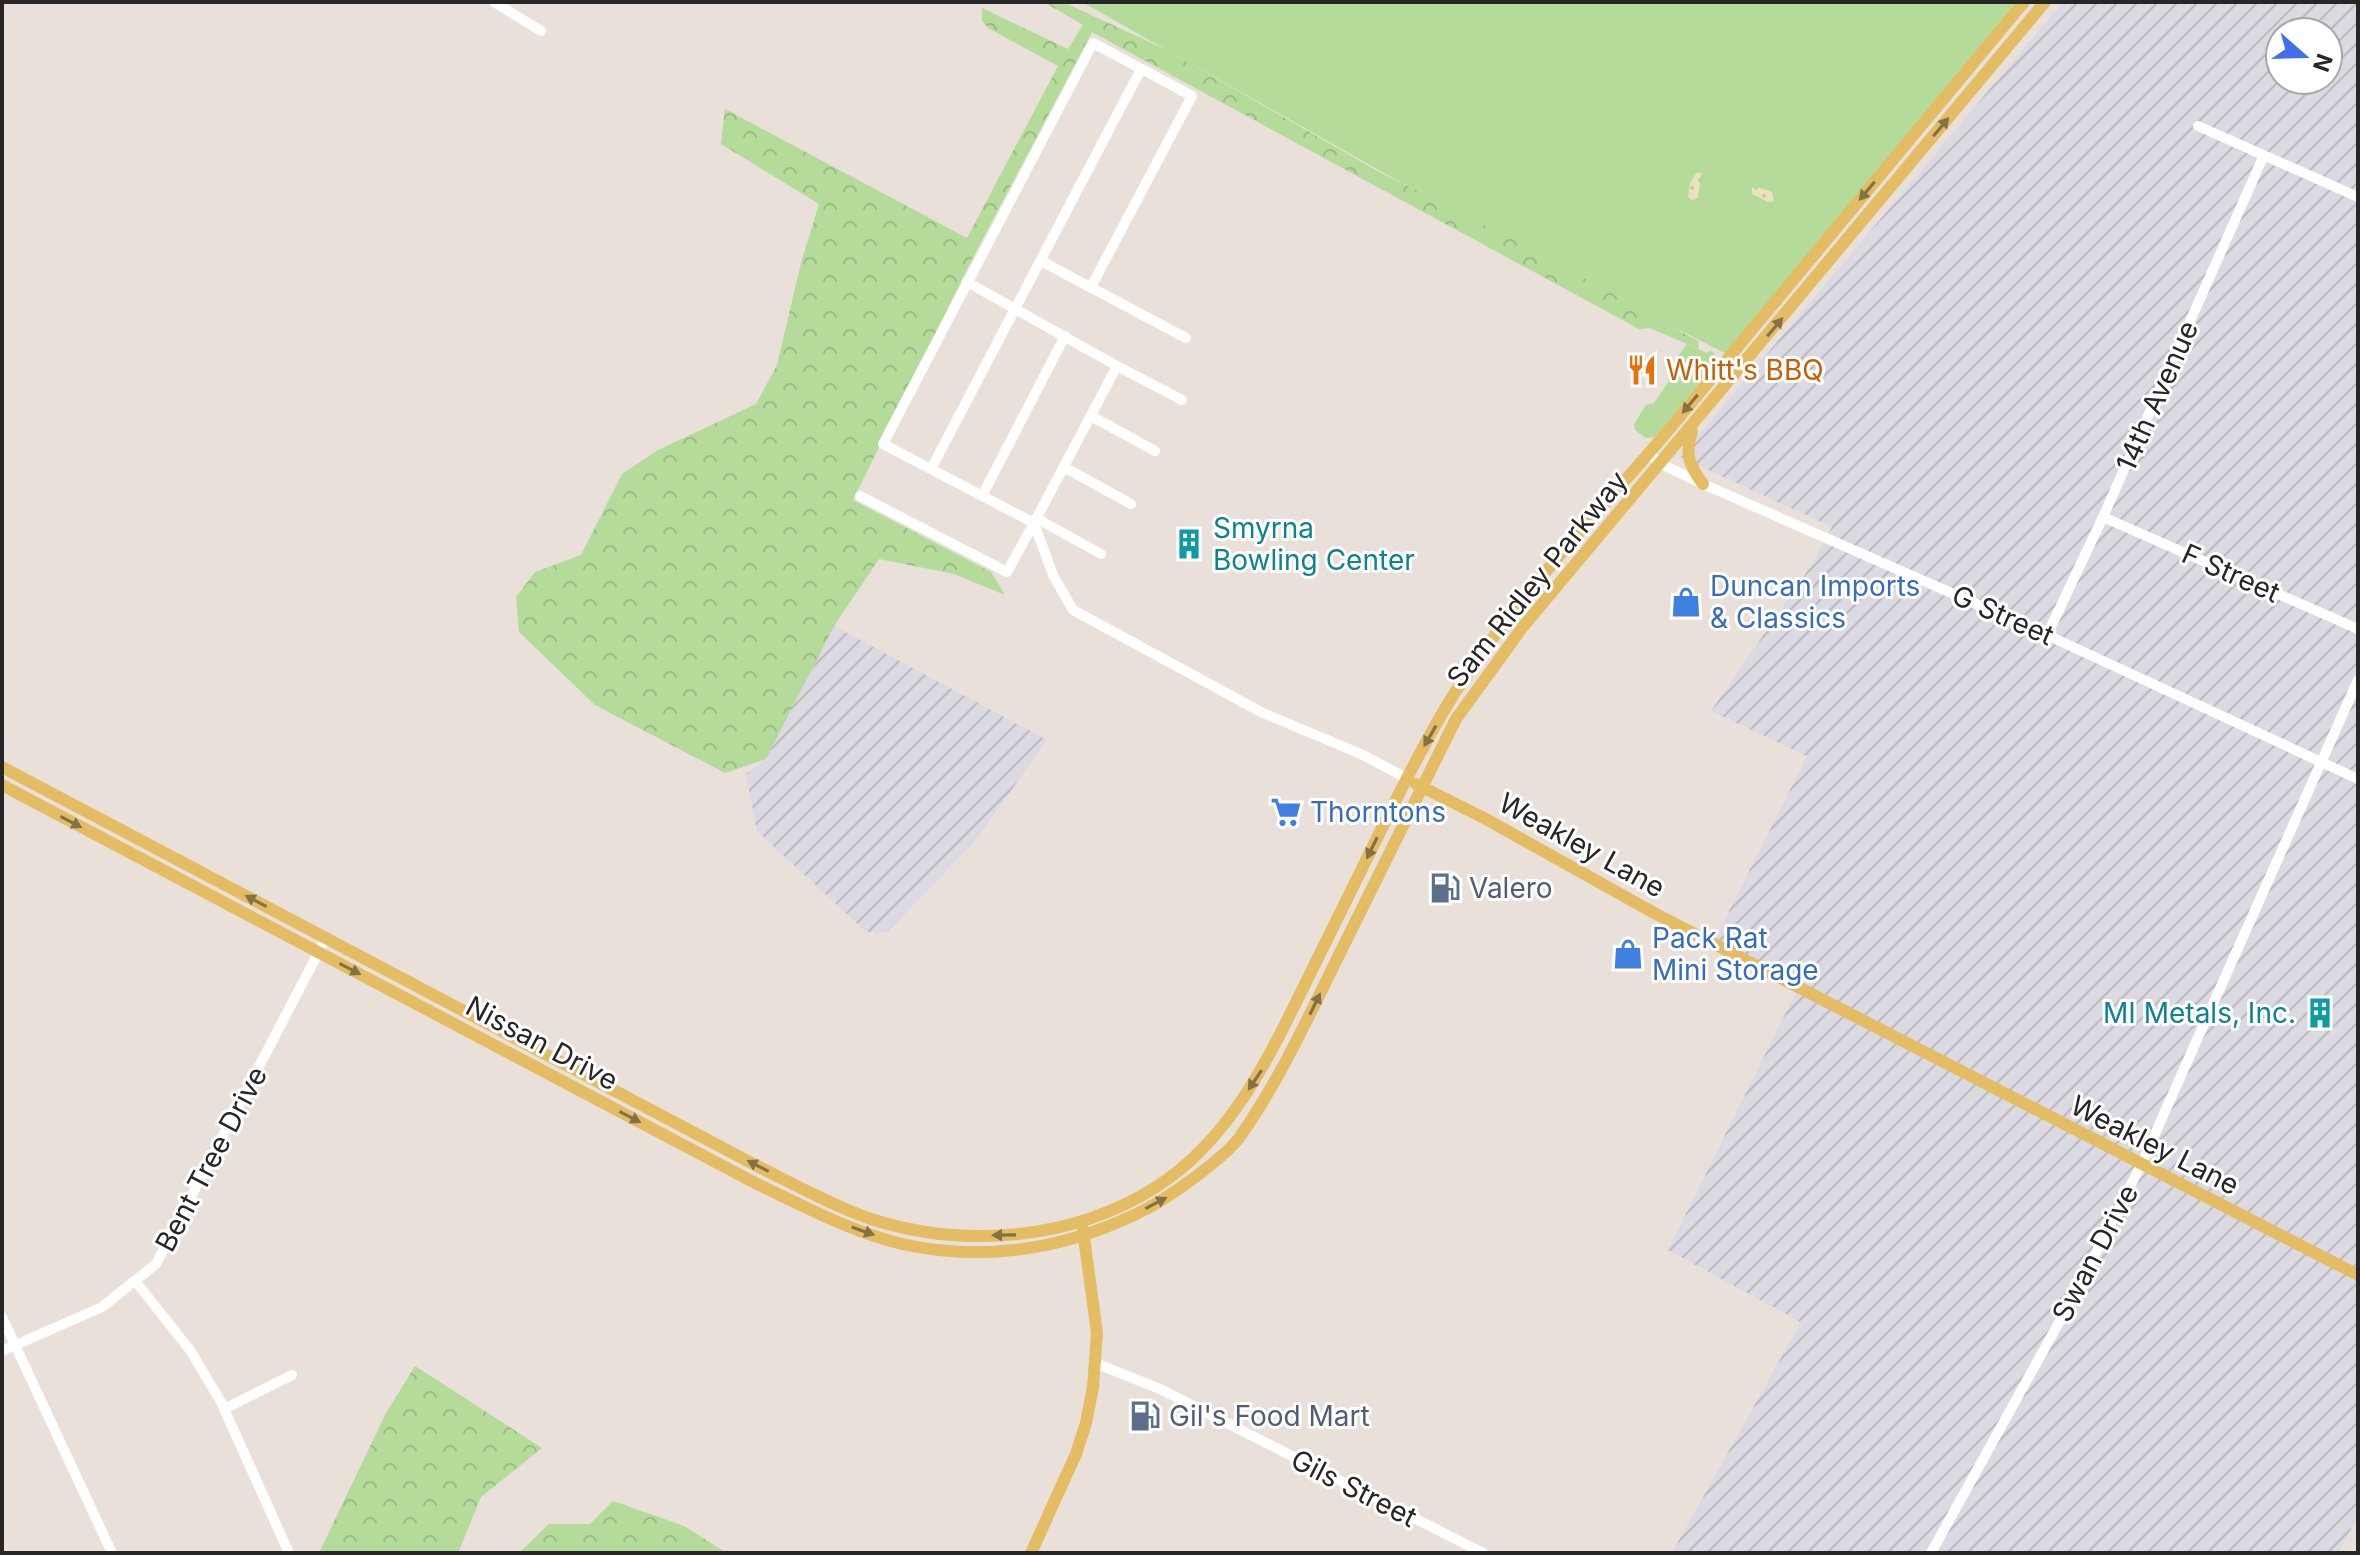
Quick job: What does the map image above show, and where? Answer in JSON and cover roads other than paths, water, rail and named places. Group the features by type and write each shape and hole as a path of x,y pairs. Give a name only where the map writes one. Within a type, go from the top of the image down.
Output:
{"main road":[{"name":"Sam Ridley Parkway","path":"1083,1229 1158,1186 1192,1160 1224,1126 1266,1064 1406,778 1454,694 1549,570 2024,2"},
{"name":"Sam Ridley Parkway","path":"1083,1229 1128,1218 1168,1197 1237,1140 1295,1043 1456,719 1486,674 2045,2"},
{"path":"1697,420 1688,444 1688,460 1703,484"},
{"name":"Nissan Drive","path":"2,767 759,1167 871,1219 958,1236 1083,1229"},
{"name":"Weakley Lane","path":"1406,778 1656,914 2358,1275"},
{"name":"Nissan Drive","path":"2,785 757,1184 833,1221 900,1243 958,1254 1030,1248 1083,1229"},
{"path":"1031,1553 1083,1433 1095,1363 1095,1307 1083,1229"}],"street":[{"path":"494,2 541,31"},
{"path":"1091,287 1192,96 1093,43 883,444 1101,554"},
{"path":"931,469 1141,69"},
{"path":"2198,126 2358,197"},
{"name":"14th Avenue","path":"2047,635 2103,517 2264,155"},
{"path":"1041,261 1186,338"},
{"path":"967,282 1182,400"},
{"path":"982,496 1065,336"},
{"path":"860,496 1007,572 1117,366"},
{"path":"1091,416 1155,451"},
{"name":"G Street","path":"1649,453 1661,464 1703,484 2047,635 2358,779"},
{"path":"1064,467 1131,504"},
{"name":"F Street","path":"2103,517 2358,629"},
{"name":"Weakley Lane","path":"1035,521 1053,575 1073,610 1263,713 1351,750 1406,778"},
{"name":"Swan Drive","path":"1931,1553 2077,1290 2141,1165 2358,680"},
{"name":"Bent Tree Drive","path":"2,1351 102,1307 156,1264 326,938"},
{"path":"136,1282 190,1350 224,1409 289,1553"},
{"path":"2,1317 110,1552"},
{"name":"Gils Street","path":"1095,1363 1160,1389 1483,1553"},
{"path":"224,1409 292,1375"}],"place":[{"name":"Whitt's BBQ","path":"1642,370"},
{"name":"Smyrna Bowling Center","path":"1189,544"},
{"name":"Duncan Imports & Classics","path":"1686,602"},
{"name":"Thorntons","path":"1286,812"},
{"name":"Valero","path":"1445,888"},
{"name":"Pack Rat Mini Storage","path":"1628,954"},
{"name":"MI Metals, Inc.","path":"2320,1013"},
{"name":"Gil's Food Mart","path":"1145,1416"}]}
